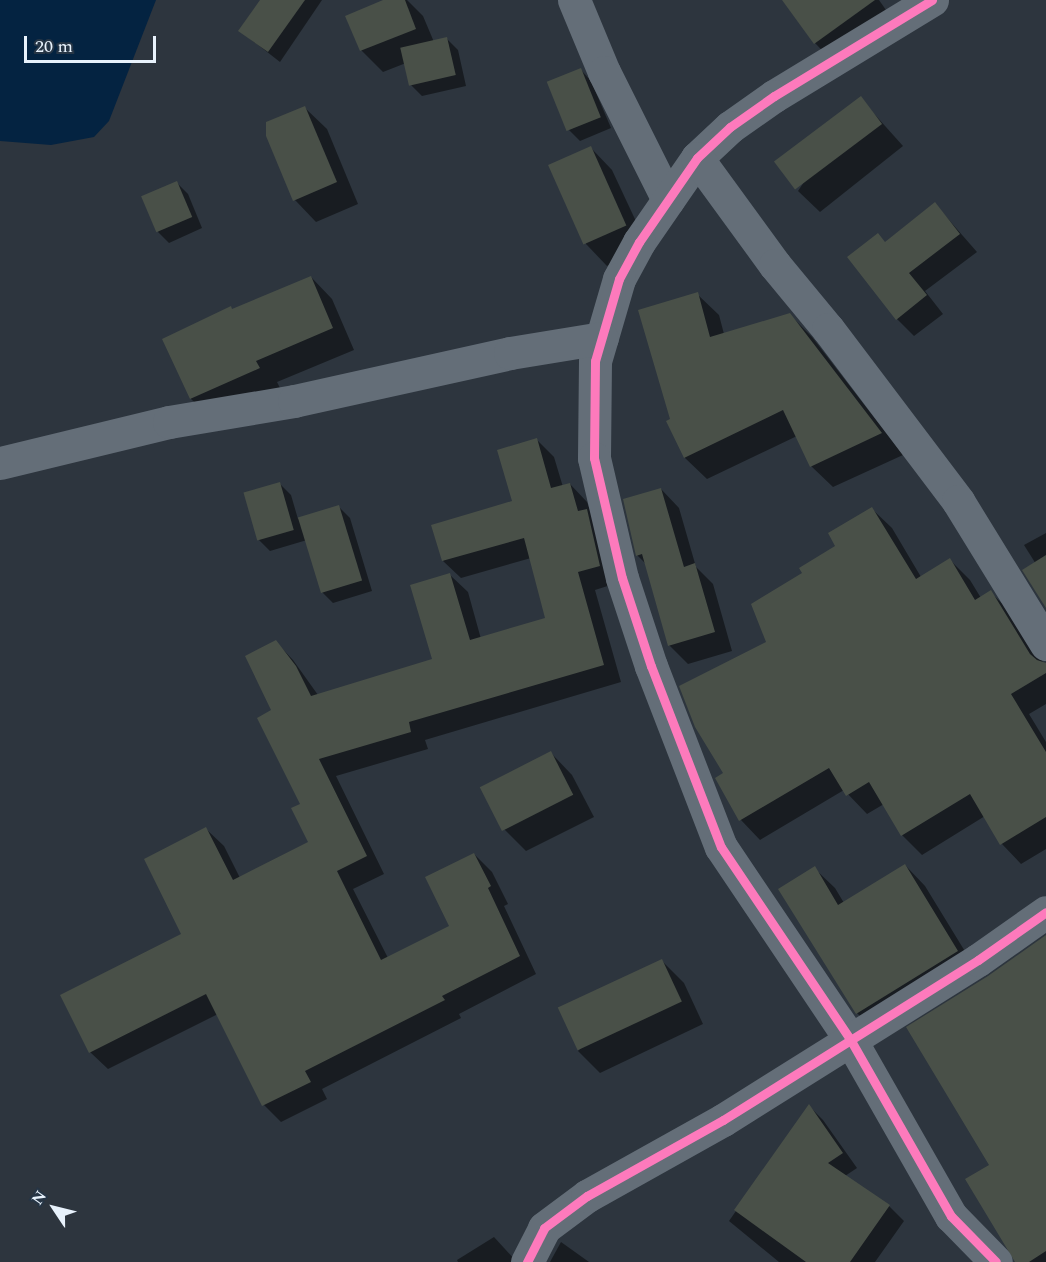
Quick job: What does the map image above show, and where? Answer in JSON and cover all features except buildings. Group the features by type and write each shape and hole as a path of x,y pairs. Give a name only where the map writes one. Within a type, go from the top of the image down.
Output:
{"street":[{"path":"574,0 604,72 668,201"},
{"path":"932,0 774,96 730,127 697,159 639,242 620,279 595,362 594,458 622,578 651,666 721,847 850,1039 951,1216 996,1262"},
{"path":"697,159 775,265 828,329 958,501 1046,644"},
{"path":"0,463 169,422 294,401 510,353 602,338"},
{"path":"527,1262 544,1228 586,1196 723,1120 978,960 1046,912"}],"water":[{"path":"0,0 156,0 109,121 94,137 51,145 0,141"}],"cycle path":[{"path":"932,0 774,96 730,127 697,158 639,242 619,279 595,361 594,458 622,578 651,666 721,847 850,1039 951,1216 996,1262"},
{"path":"527,1262 544,1228 587,1196 723,1120 978,960 1046,912"}]}
